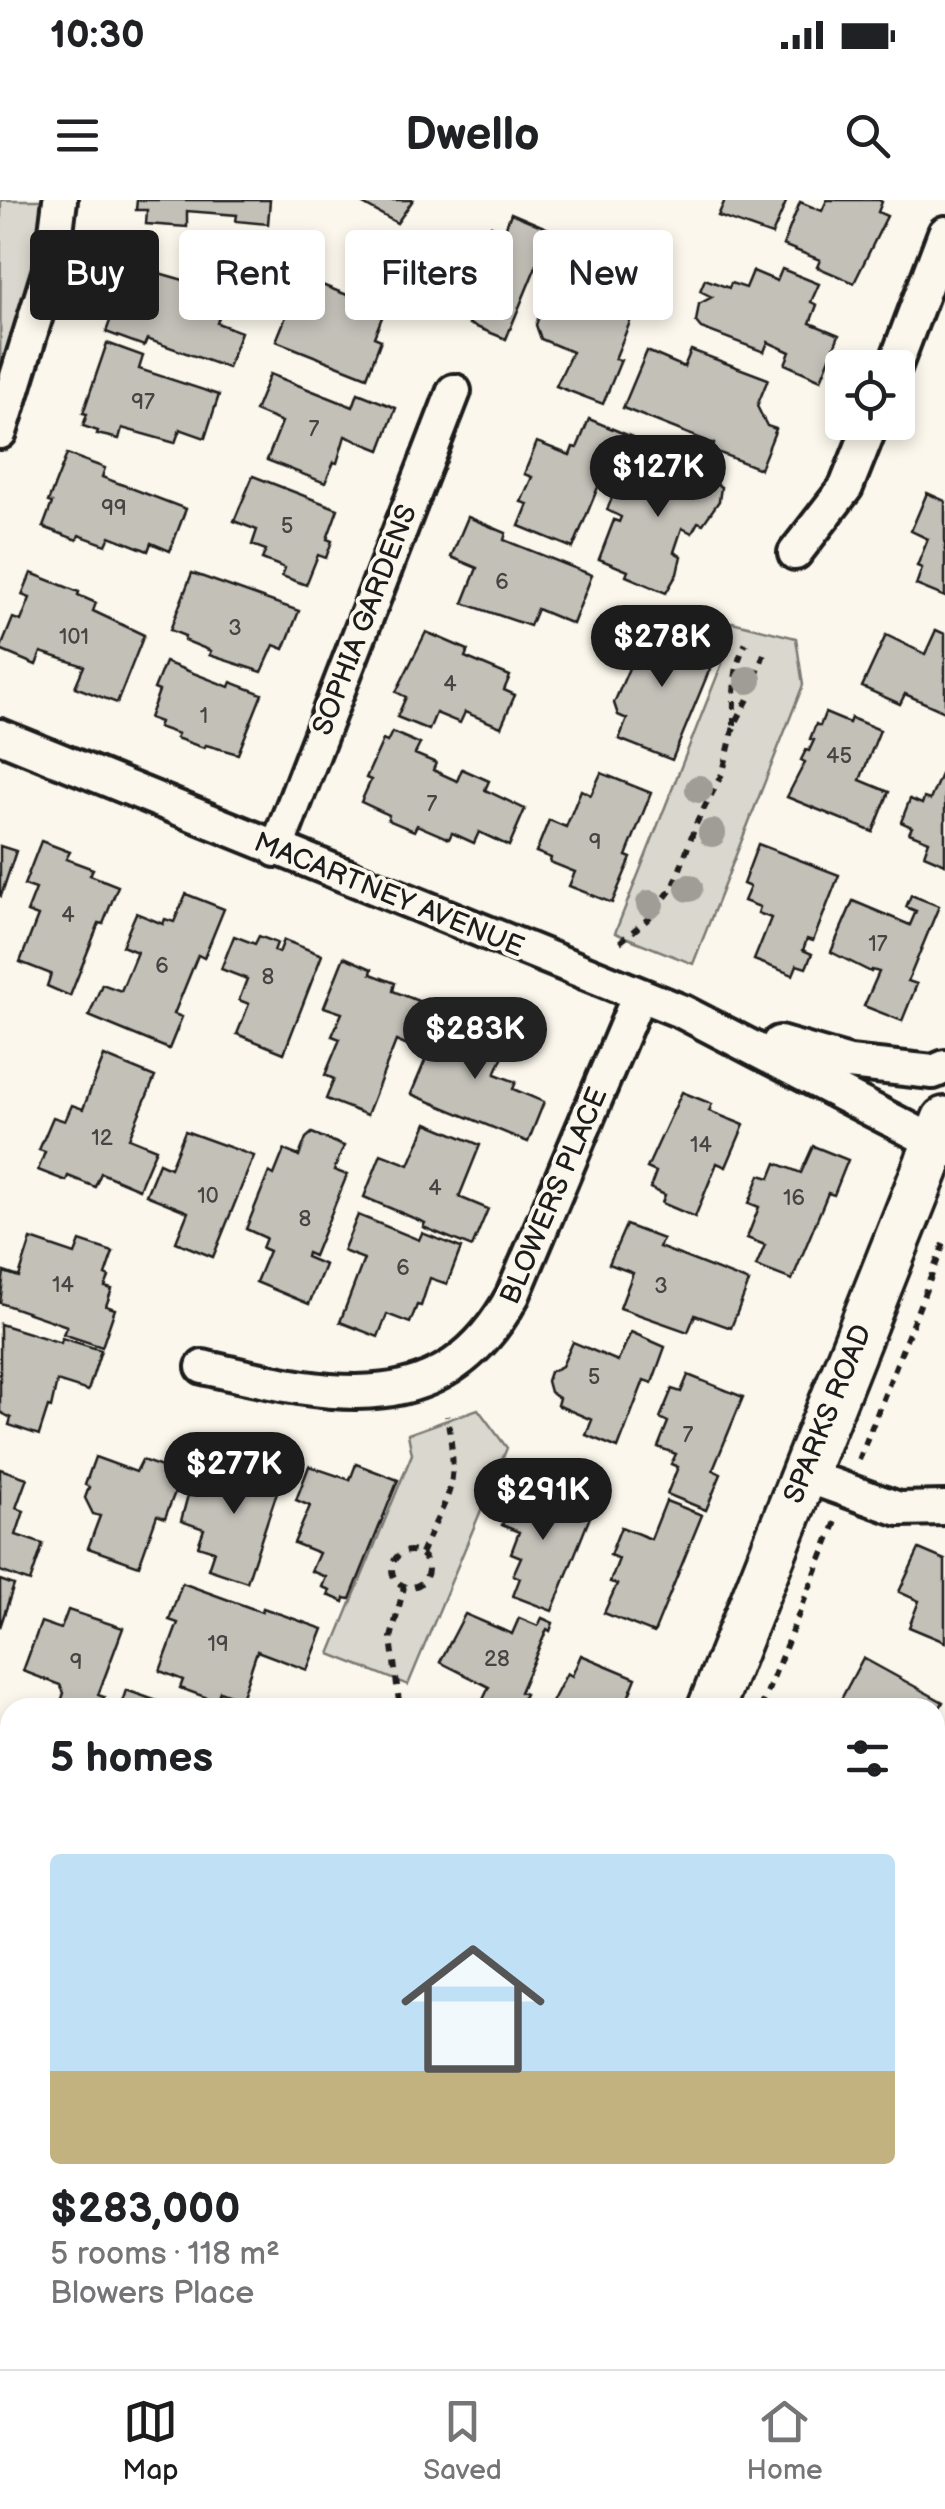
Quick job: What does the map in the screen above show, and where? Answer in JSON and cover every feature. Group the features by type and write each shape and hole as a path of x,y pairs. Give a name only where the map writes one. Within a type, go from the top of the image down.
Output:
{"main road":[{"name":"SPARKS ROAD","path":"715,1698 940,1131"}],"street":[{"path":"0,432 38,318 52,263 60,200"},
{"path":"901,350 945,233"},
{"name":"SOPHIA GARDENS","path":"276,850 454,391"},
{"path":"796,553 846,487 865,440"},
{"name":"MACARTNEY AVENUE","path":"0,736 683,1012 940,1131"},
{"name":"BLOWERS PLACE","path":"204,1368 294,1388 378,1393 434,1378 460,1362 500,1321 514,1296 640,995"},
{"path":"683,1012 812,1054 849,1062 933,1072 945,1067"},
{"path":"804,1476 899,1510 945,1508"}],"path":[{"path":"620,942 648,918 674,886 696,824 723,772 734,726 734,683 746,642"},
{"path":"734,726 765,651"},
{"path":"855,1475 945,1240"},
{"path":"421,1554 452,1491 455,1460 447,1416"},
{"path":"765,1698 842,1510"},
{"path":"404,1552 421,1554 428,1564 426,1577 417,1586 404,1587 395,1581 392,1564 404,1552"},
{"path":"398,1698 391,1638 404,1587"}],"shaded area":[{"path":"1,200 45,200 41,230 30,230 30,290 0,387"},
{"path":"732,622 796,638 803,685 693,964 615,933 725,656"},
{"path":"478,1409 507,1448 408,1685 330,1654 412,1454 408,1434"}],"building":[{"path":"137,200 270,200 268,224 236,221 237,215 187,211 187,227 146,224 147,210 136,210"},
{"path":"356,200 413,200 397,223"},
{"path":"725,200 787,200 772,235 718,216"},
{"path":"827,200 879,200 882,202 878,212 887,216 854,283 817,267 820,260 783,245 800,202 822,211"},
{"path":"511,213 551,230 533,230 533,274 506,339 469,324 471,320 513,320 513,230 505,230"},
{"path":"782,269 819,284 811,302 817,305 810,323 839,335 833,350 825,350 821,380 785,364 790,352 768,342 764,352 701,328 696,322 699,304 712,297 700,291 705,279 729,288 731,283 746,288 753,271 777,281"},
{"path":"159,273 179,279 179,320 218,320 217,323 241,332 228,368 147,339 144,346 106,332 110,320 159,320"},
{"path":"325,286 345,294 345,320 381,320 374,337 381,340 367,377 276,341 285,320 325,320"},
{"path":"538,320 631,320 615,359 621,360 603,404 556,386 572,352 541,339"},
{"path":"107,343 143,356 139,369 219,395 205,438 180,429 175,443 122,428 119,439 83,426 87,414 83,413"},
{"path":"691,350 768,379 757,406 767,426 776,429 760,469 712,450 714,444 623,408 647,351 684,367"},
{"path":"270,374 353,407 358,393 396,408 380,450 345,436 337,463 334,462 325,483 267,460 282,422 255,411"},
{"path":"589,419 632,437 616,474 605,470 573,548 519,526 528,504 521,502 532,477 524,474 537,442 570,455"},
{"path":"67,454 105,468 102,477 186,509 170,551 151,543 148,551 110,536 106,545 79,535 77,540 43,527 52,503 48,502"},
{"path":"680,454 718,471 713,482 721,487 719,501 703,524 698,522 692,533 682,528 674,552 681,556 677,574 666,593 599,559 614,520 619,522 621,517 607,510 622,473 646,484 653,469 668,476 672,473"},
{"path":"253,476 338,509 327,539 332,541 326,558 318,555 306,585 282,576 285,568 262,559 266,550 252,545 257,530 234,521"},
{"path":"927,493 945,501 945,597 916,585 922,568 917,566 928,539 911,531"},
{"path":"468,517 506,533 504,540 592,575 573,624 537,609 530,626 463,603 477,568 451,557"},
{"path":"31,573 79,592 78,595 96,603 93,611 144,635 117,703 75,687 84,666 41,652 36,665 0,650 13,618 21,621 30,598 22,595"},
{"path":"192,573 299,611 284,649 274,645 262,672 209,655 211,651 170,630"},
{"path":"936,630 945,634 945,712 905,694 900,704 862,687 886,635 925,654"},
{"path":"678,631 719,647 672,760 619,739 627,719 618,715 614,703 629,668 625,660 634,641 650,634 672,645"},
{"path":"426,632 468,650 465,657 510,676 504,690 515,695 501,727 465,712 460,723 436,713 429,730 397,717 406,697 396,692"},
{"path":"165,662 229,687 231,682 262,694 238,754 176,738 178,734 158,727 160,722 149,718 159,691 154,689"},
{"path":"825,713 880,730 860,780 889,792 873,832 787,797 805,762 801,760 814,740 810,739 816,724 820,726"},
{"path":"392,732 420,744 415,754 436,763 433,770 457,781 462,769 489,781 485,790 525,809 509,846 479,832 474,843 452,833 449,839 417,825 414,831 361,802 371,780 366,778 383,740 387,742"},
{"path":"945,765 945,864 924,855 929,841 909,833 912,827 901,822 910,799 922,804 924,798 930,800"},
{"path":"601,773 651,793 612,903 569,886 575,872 536,852 549,820 566,827 581,790 591,795"},
{"path":"41,841 70,852 66,859 93,869 90,875 118,886 70,996 47,986 51,974 20,962 38,916 27,912 36,889 24,885"},
{"path":"758,844 839,875 813,941 807,939 803,950 812,954 806,968 797,965 793,975 754,960 771,918 758,913 760,907 744,901 750,887 743,884"},
{"path":"0,846 16,851 1,896 0,895"},
{"path":"186,894 224,909 204,958 198,955 174,1014 182,1017 169,1049 89,1016 102,984 121,991 137,952 122,946 136,913 163,924 165,919 174,922"},
{"path":"911,895 939,906 908,981 917,984 902,1021 864,1006 879,972 871,972 831,952 853,901 910,925 916,911 906,907"},
{"path":"234,936 255,944 259,936 277,943 274,951 279,953 284,940 322,955 284,1053 237,1034 249,1004 239,1000 247,979 221,969"},
{"path":"344,957 395,983 393,991 426,1004 410,1047 396,1041 367,1115 326,1099 334,1079 325,1075 340,1039 332,1036 342,1013 324,1007"},
{"path":"443,1018 508,1044 495,1074 516,1082 513,1089 544,1102 528,1142 411,1094"},
{"path":"104,1056 155,1077 129,1138 156,1149 139,1189 101,1173 95,1187 38,1170 45,1152 39,1150 53,1117 65,1121 72,1105 83,1109"},
{"path":"682,1092 712,1104 709,1111 744,1125 726,1167 717,1163 695,1217 662,1203 665,1195 650,1188 656,1172 647,1168"},
{"path":"427,1123 480,1145 459,1197 488,1209 472,1247 364,1197 381,1154 409,1165"},
{"path":"185,1131 254,1156 213,1257 176,1242 188,1212 146,1195 159,1163 170,1168"},
{"path":"312,1133 344,1146 334,1170 347,1175 314,1256 307,1253 306,1257 325,1265 309,1304 256,1282 269,1251 262,1248 266,1238 246,1229 269,1172 274,1175 284,1150 299,1156"},
{"path":"813,1146 848,1160 834,1195 828,1193 792,1280 756,1266 765,1245 747,1238 759,1207 749,1203 760,1175 770,1178 776,1163 801,1173"},
{"path":"358,1215 419,1240 422,1233 461,1248 447,1284 430,1278 421,1306 417,1305 410,1323 387,1314 378,1337 340,1322 364,1259 343,1251"},
{"path":"626,1225 663,1239 659,1247 749,1282 731,1328 695,1315 688,1332 620,1308 633,1273 609,1264"},
{"path":"31,1239 75,1254 80,1241 113,1252 105,1287 112,1289 106,1306 115,1309 102,1347 63,1334 67,1326 0,1303 4,1272 19,1277"},
{"path":"0,1324 61,1343 62,1338 101,1350 88,1391 57,1381 39,1435 9,1425 11,1418 0,1412"},
{"path":"631,1332 665,1347 652,1383 644,1380 618,1448 586,1435 592,1420 557,1405 559,1398 550,1392 547,1381 550,1372 562,1366 573,1342 618,1361"},
{"path":"688,1375 743,1397 713,1470 721,1474 706,1510 667,1494 678,1467 671,1464 676,1454 658,1447 668,1422 660,1418 672,1389 681,1392"},
{"path":"95,1457 136,1472 142,1460 182,1474 165,1518 157,1515 139,1566 88,1548 100,1516 93,1514 85,1498 89,1487 85,1485"},
{"path":"249,1457 285,1468 247,1582 208,1569 214,1551 198,1546 204,1529 181,1521 192,1480 215,1487 218,1479 239,1486"},
{"path":"356,1464 398,1480 350,1599 345,1598 344,1602 328,1595 330,1590 322,1587 326,1577 311,1571 319,1553 294,1543 310,1506 296,1500 309,1466 350,1480"},
{"path":"0,1469 27,1478 16,1508 24,1511 16,1535 43,1544 30,1582 0,1571"},
{"path":"519,1483 562,1496 559,1504 590,1517 552,1611 513,1596 520,1578 513,1575 521,1557 511,1553 519,1532 502,1525"},
{"path":"666,1501 702,1515 654,1633 604,1613 617,1584 610,1582 619,1559 610,1555 621,1527 651,1539"},
{"path":"919,1549 945,1560 945,1642 909,1627 919,1601 899,1592"},
{"path":"0,1580 14,1585 0,1627"},
{"path":"182,1583 323,1629 307,1670 257,1651 241,1698 220,1691 217,1698 208,1698 180,1688 183,1680 160,1671 178,1623 169,1620"},
{"path":"68,1610 123,1628 98,1695 104,1698 62,1698 60,1685 23,1671 41,1622 61,1629"},
{"path":"465,1614 512,1634 519,1618 538,1626 542,1618 553,1623 520,1692 525,1694 523,1698 484,1698 489,1687 440,1662"},
{"path":"581,1655 636,1678 628,1698 554,1698 567,1673 572,1676"},
{"path":"863,1658 936,1698 842,1698"},
{"path":"126,1690 149,1698 123,1698"}]}
